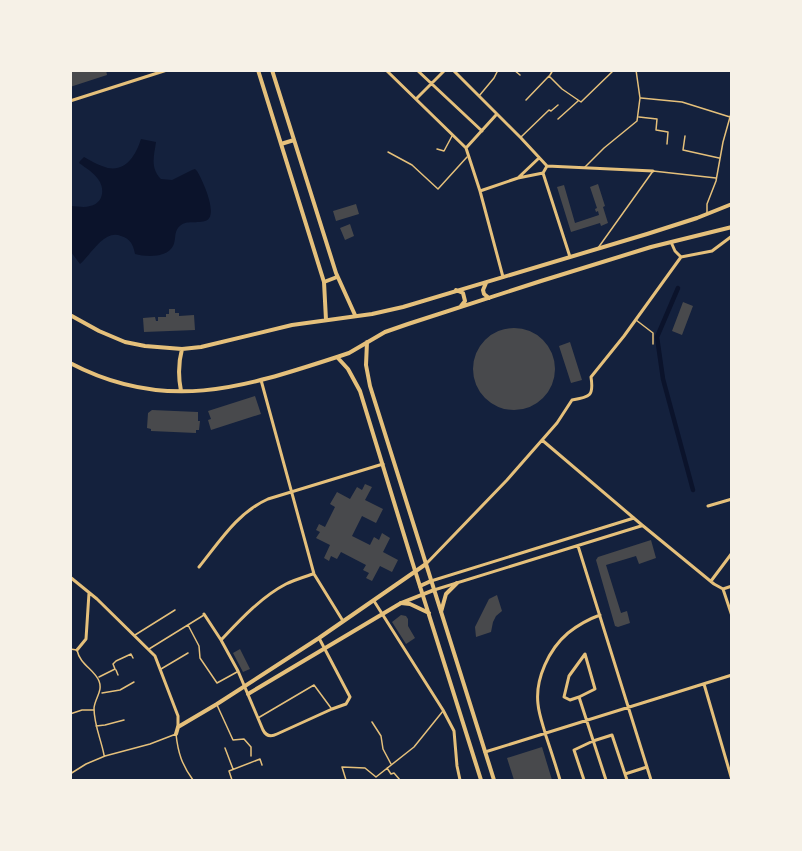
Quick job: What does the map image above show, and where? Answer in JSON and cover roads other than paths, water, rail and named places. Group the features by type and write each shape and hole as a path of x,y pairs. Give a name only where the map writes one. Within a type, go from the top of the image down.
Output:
{"main road":[{"path":"258,70 324,282 326,320"},
{"path":"272,70 337,278 355,315"},
{"path":"281,144 294,140"},
{"path":"70,315 125,342 182,349 201,346 292,325 372,314 403,307 697,218 732,204"},
{"path":"70,363 89,373 127,386 158,391 200,392 261,380 349,353 386,332 541,280 671,242 732,227"},
{"path":"324,282 337,278"},
{"path":"487,282 483,290 489,298"},
{"path":"456,290 463,293 465,297 460,307"},
{"path":"367,341 366,365 370,386 494,780"},
{"path":"181,391 178,368 182,349"},
{"path":"337,357 348,369 360,390 481,780"},
{"path":"360,390 370,386"},
{"path":"176,734 178,727 319,638 426,564"},
{"path":"420,586 431,580"},
{"path":"441,612 446,594 457,582"},
{"path":"248,694 401,603 434,590"},
{"path":"401,603 410,604 429,613"}],"street":[{"path":"70,101 167,70"},
{"path":"386,70 466,148 503,277"},
{"path":"417,70 482,131"},
{"path":"416,99 445,70"},
{"path":"453,70 547,166 653,171"},
{"path":"466,148 496,115"},
{"path":"518,178 539,158"},
{"path":"547,166 543,173 570,257"},
{"path":"480,191 518,178 543,173"},
{"path":"426,564 494,494 557,423 572,400 591,394 591,377 681,257 712,251 732,236"},
{"path":"671,242 681,257"},
{"path":"261,380 314,574 343,622"},
{"path":"542,440 642,525 723,589 732,616"},
{"path":"199,567 236,520 255,505 383,464"},
{"path":"708,506 732,499"},
{"path":"431,580 634,518"},
{"path":"434,590 642,525"},
{"path":"578,546 651,780"},
{"path":"711,581 732,554"},
{"path":"221,640 261,601 286,584 314,574"},
{"path":"70,577 89,592 155,656 178,716 178,727"},
{"path":"723,589 732,586"},
{"path":"77,650 86,639 89,592"},
{"path":"374,601 454,730 460,780"},
{"path":"204,614 238,671 257,718 266,734 272,736 346,704 350,697 319,638"},
{"path":"561,780 540,715 538,701 540,682 557,645 569,632 600,615"},
{"path":"585,654 595,689 579,697 570,700 564,696 568,676 585,654"},
{"path":"485,752 732,675"},
{"path":"704,684 732,780"},
{"path":"579,697 606,780"},
{"path":"584,780 574,750 612,735 627,780"},
{"path":"625,774 647,767"}],"lane":[{"path":"479,97 498,70"},
{"path":"514,70 520,75"},
{"path":"526,100 553,70"},
{"path":"549,76 562,89 581,102 614,70"},
{"path":"585,168 603,148 636,122 640,98 636,70"},
{"path":"640,98 682,102 730,117"},
{"path":"558,119 579,100"},
{"path":"521,138 549,110 551,111 558,105"},
{"path":"707,213 707,204 716,178 732,110"},
{"path":"638,116 657,119 656,130 668,132 667,144"},
{"path":"437,149 444,151 453,135"},
{"path":"685,136 683,150 720,159"},
{"path":"388,152 412,165 438,189 468,157"},
{"path":"598,248 653,171 716,178"},
{"path":"635,320 652,333 653,344"},
{"path":"135,636 175,610"},
{"path":"149,650 204,614"},
{"path":"188,625 199,646 200,658 217,683 238,671"},
{"path":"70,649 77,650 83,663 98,678 100,692 95,703 95,726 105,756"},
{"path":"160,669 188,653"},
{"path":"118,675 112,664 131,654 133,658"},
{"path":"98,678 115,669"},
{"path":"100,692 120,690 135,682"},
{"path":"257,718 314,684 332,709"},
{"path":"217,704 232,740 244,739 251,747 251,756"},
{"path":"70,714 82,710 94,710"},
{"path":"376,777 414,747 443,710"},
{"path":"95,726 124,720"},
{"path":"372,722 381,736 383,749 392,765"},
{"path":"70,774 105,756 150,744 176,734 183,764 193,780"},
{"path":"225,748 233,769"},
{"path":"232,780 229,771 233,769 260,759 262,765"},
{"path":"346,780 342,767 365,768 377,780"},
{"path":"387,768 400,780"}],"water":[{"path":"141,139 156,142 154,166 161,179 172,180 192,170 197,171 208,198 211,213 209,218 201,222 181,225 177,230 173,246 161,255 135,254 129,241 115,235 103,239 80,264 71,252 71,206 85,207 95,204 101,199 102,191 96,177 79,163 84,157 109,168 122,166 132,158"}],"waterway":[{"path":"678,288 657,337 663,379 693,490"}]}
